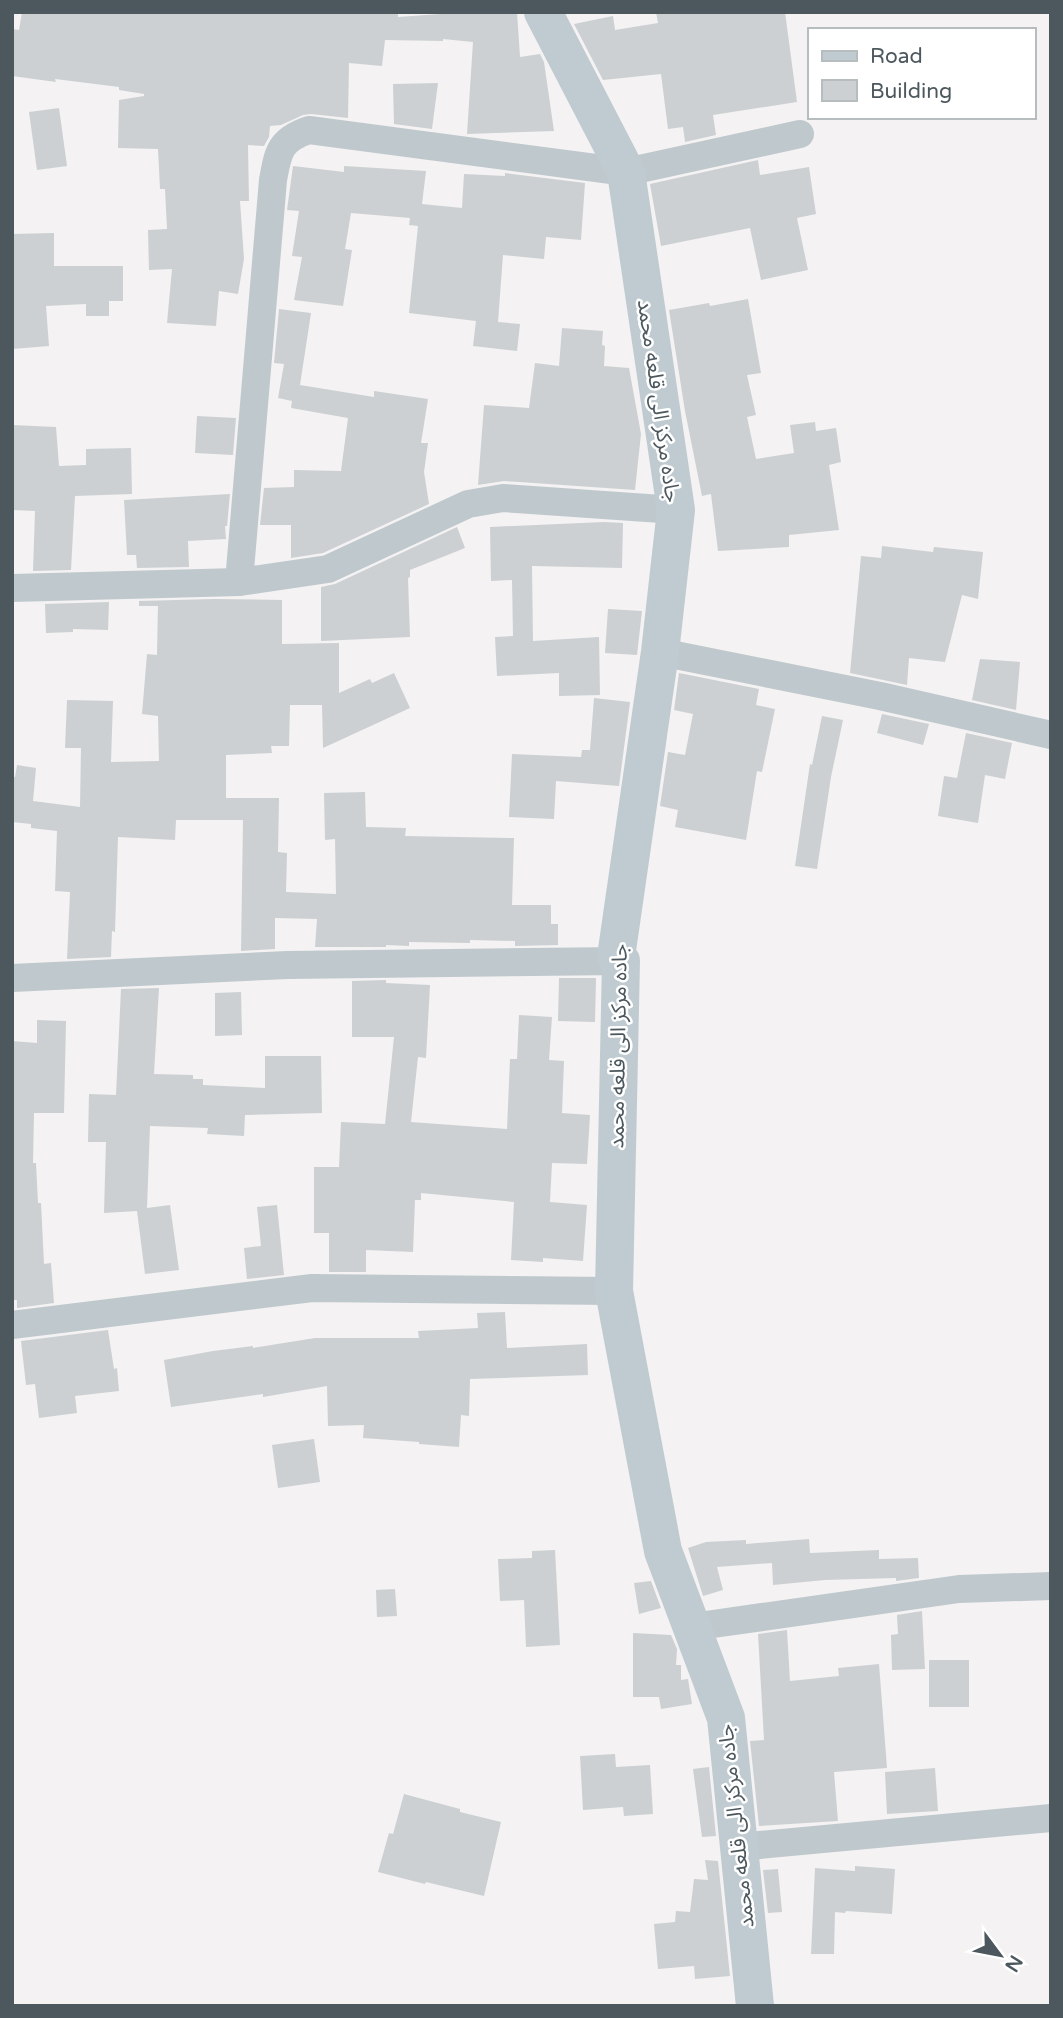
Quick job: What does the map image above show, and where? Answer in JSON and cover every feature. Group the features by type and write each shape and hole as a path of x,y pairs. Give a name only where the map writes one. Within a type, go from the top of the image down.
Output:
{"street":[{"name":"جاده مرکز الی قلعه محمد","path":"543,12 626,172 676,510 660,652 616,957 621,961 614,1291 663,1551 726,1718 755,2006"},
{"path":"239,582 273,180 282,146 295,135 309,130 626,172 800,134"},
{"path":"12,588 239,582 328,569 468,504 484,500 503,498 676,510"},
{"path":"660,652 1051,734"},
{"path":"12,978 289,965 621,961"},
{"path":"12,1325 312,1288 614,1291"},
{"path":"692,1627 959,1589 1051,1587"},
{"path":"738,1847 1051,1818"}],"building":[{"path":"22,12 398,12 398,17 517,12 520,57 540,54 544,62 554,131 467,134 473,42 443,39 385,40 382,66 349,63 348,118 303,115 281,125 270,126 269,137 264,146 248,145 249,201 240,201 244,259 238,294 219,291 216,326 167,323 172,269 149,270 148,230 167,229 165,189 160,189 158,149 118,148 119,100 144,94 119,90 119,87 12,76 12,29 19,30"},
{"path":"656,12 785,12 797,102 713,115 716,135 685,142 683,127 668,129 661,74 603,80 574,24 613,16 615,30 658,23"},
{"path":"438,83 432,129 394,124 393,84"},
{"path":"59,108 67,166 37,170 29,112"},
{"path":"758,160 760,175 809,167 816,214 797,218 808,270 761,280 750,228 661,246 650,184"},
{"path":"293,166 344,172 344,166 426,171 422,204 462,208 464,174 505,176 505,173 585,183 581,240 546,237 544,259 503,255 498,322 520,324 517,351 473,346 476,321 409,313 418,226 409,225 410,218 351,213 345,249 352,250 343,306 294,300 302,257 292,256 299,211 287,210"},
{"path":"54,233 54,266 123,266 123,301 109,301 109,316 86,316 86,304 46,306 49,346 12,349 12,234"},
{"path":"748,299 761,373 747,375 756,415 747,417 756,459 794,453 790,425 815,422 816,431 836,428 841,462 829,465 839,530 789,535 789,547 718,551 711,494 702,496 669,310"},
{"path":"279,309 311,313 300,385 374,397 374,391 428,399 421,443 428,443 424,472 429,504 323,553 291,558 291,525 260,525 264,488 294,487 294,470 341,471 348,418 291,408 292,401 278,398 284,364 274,363"},
{"path":"562,328 603,331 604,366 629,368 641,434 635,490 504,481 478,485 484,405 529,408 535,363 559,366"},
{"path":"197,416 236,418 233,455 195,453"},
{"path":"12,425 56,427 59,466 86,465 86,449 131,448 132,494 75,496 71,570 33,571 35,511 12,510"},
{"path":"230,494 225,526 226,539 188,541 189,567 137,568 136,555 127,555 124,500"},
{"path":"623,523 622,568 532,566 533,641 599,637 600,695 559,696 559,673 497,676 495,637 513,636 512,580 491,581 490,527"},
{"path":"457,527 465,548 410,570 410,637 321,641 321,587 335,584"},
{"path":"882,546 933,552 934,547 983,552 978,599 962,595 945,662 909,658 907,685 850,673 861,556 881,558"},
{"path":"282,600 282,644 339,643 339,693 370,679 372,683 394,673 410,708 323,748 322,705 290,705 289,746 271,746 272,753 226,755 226,798 279,798 278,852 287,853 286,892 336,894 335,839 325,840 324,793 365,792 366,827 406,828 405,836 514,838 512,905 551,905 551,924 558,924 558,945 515,946 515,941 470,940 470,943 409,942 409,946 315,947 317,919 275,918 275,949 241,951 243,820 176,820 175,840 118,837 115,932 112,931 111,957 67,959 70,892 55,891 57,831 31,828 31,824 12,822 12,777 15,777 17,765 36,768 33,801 80,807 81,748 65,748 67,700 113,701 111,762 159,761 158,716 142,714 147,654 157,655 158,606 139,606 139,601"},
{"path":"109,602 108,630 73,629 73,632 46,633 45,604"},
{"path":"608,609 642,611 637,655 605,653"},
{"path":"980,659 1020,662 1016,710 972,700"},
{"path":"679,673 759,689 756,705 775,709 762,772 757,771 746,840 675,827 678,810 660,806 668,752 685,755 693,714 674,710"},
{"path":"594,698 630,702 619,786 556,781 554,819 509,817 512,754 581,757 582,750 590,750"},
{"path":"882,714 929,724 923,745 877,733"},
{"path":"822,716 843,720 817,869 795,866 810,764 812,765"},
{"path":"966,733 1012,743 1005,779 985,775 978,823 938,816 944,776 957,778"},
{"path":"559,978 596,978 595,1022 558,1021"},
{"path":"386,980 386,983 430,985 426,1058 418,1057 411,1122 507,1129 510,1059 517,1059 519,1015 552,1017 549,1060 564,1061 562,1113 590,1115 587,1164 552,1163 550,1202 587,1205 583,1261 543,1258 543,1262 511,1260 514,1202 421,1193 421,1200 415,1200 413,1252 366,1250 366,1272 329,1272 329,1233 314,1233 314,1167 339,1167 341,1122 385,1124 394,1037 352,1037 352,981"},
{"path":"159,988 154,1074 193,1075 193,1079 203,1079 203,1085 265,1088 265,1056 321,1056 322,1113 245,1115 244,1136 207,1134 208,1128 150,1126 147,1208 170,1205 179,1270 145,1274 137,1211 104,1213 106,1142 88,1142 89,1094 116,1095 121,989"},
{"path":"241,992 242,1035 215,1036 215,993"},
{"path":"37,1020 66,1021 64,1113 34,1113 33,1163 36,1163 38,1203 41,1203 44,1264 51,1263 54,1303 17,1308 17,1300 12,1300 12,1041 37,1043"},
{"path":"277,1205 284,1275 247,1279 244,1248 261,1246 257,1207"},
{"path":"505,1312 507,1348 587,1344 588,1375 470,1379 469,1416 461,1415 459,1447 363,1438 364,1425 328,1426 327,1386 263,1397 263,1394 171,1407 164,1360 315,1338 419,1338 418,1331 478,1328 477,1313"},
{"path":"108,1330 114,1369 117,1368 119,1391 75,1396 77,1413 39,1418 35,1384 26,1385 21,1341"},
{"path":"314,1439 320,1482 278,1488 272,1445"},
{"path":"809,1539 810,1553 879,1550 879,1559 918,1558 919,1578 896,1581 896,1578 825,1580 773,1585 772,1563 717,1567 723,1590 703,1596 688,1548 706,1542 746,1540 746,1544"},
{"path":"555,1550 560,1645 526,1647 524,1600 500,1601 498,1559 532,1558 532,1551"},
{"path":"651,1581 661,1608 639,1614 634,1583"},
{"path":"395,1589 397,1616 377,1617 376,1590"},
{"path":"922,1611 925,1669 892,1670 891,1635 898,1634 897,1615"},
{"path":"787,1630 790,1681 839,1676 838,1668 879,1664 887,1768 834,1772 838,1821 759,1826 750,1741 764,1740 758,1634"},
{"path":"633,1633 671,1635 677,1649 676,1665 681,1665 681,1680 688,1679 692,1704 661,1709 659,1697 633,1697"},
{"path":"929,1660 969,1660 969,1707 929,1707"},
{"path":"615,1754 616,1767 650,1765 653,1814 624,1816 623,1807 583,1810 580,1756"},
{"path":"709,1767 716,1836 702,1837 693,1769"},
{"path":"935,1768 938,1811 887,1814 885,1772"},
{"path":"404,1794 501,1822 484,1896 378,1872 389,1833 393,1834"},
{"path":"705,1860 718,1861 730,1976 695,1979 694,1966 658,1969 654,1924 675,1922 676,1911 690,1912 694,1879 708,1880"},
{"path":"855,1866 895,1869 892,1914 835,1912 834,1954 811,1954 815,1868 855,1871"},
{"path":"778,1869 782,1912 768,1913 763,1870"}]}
